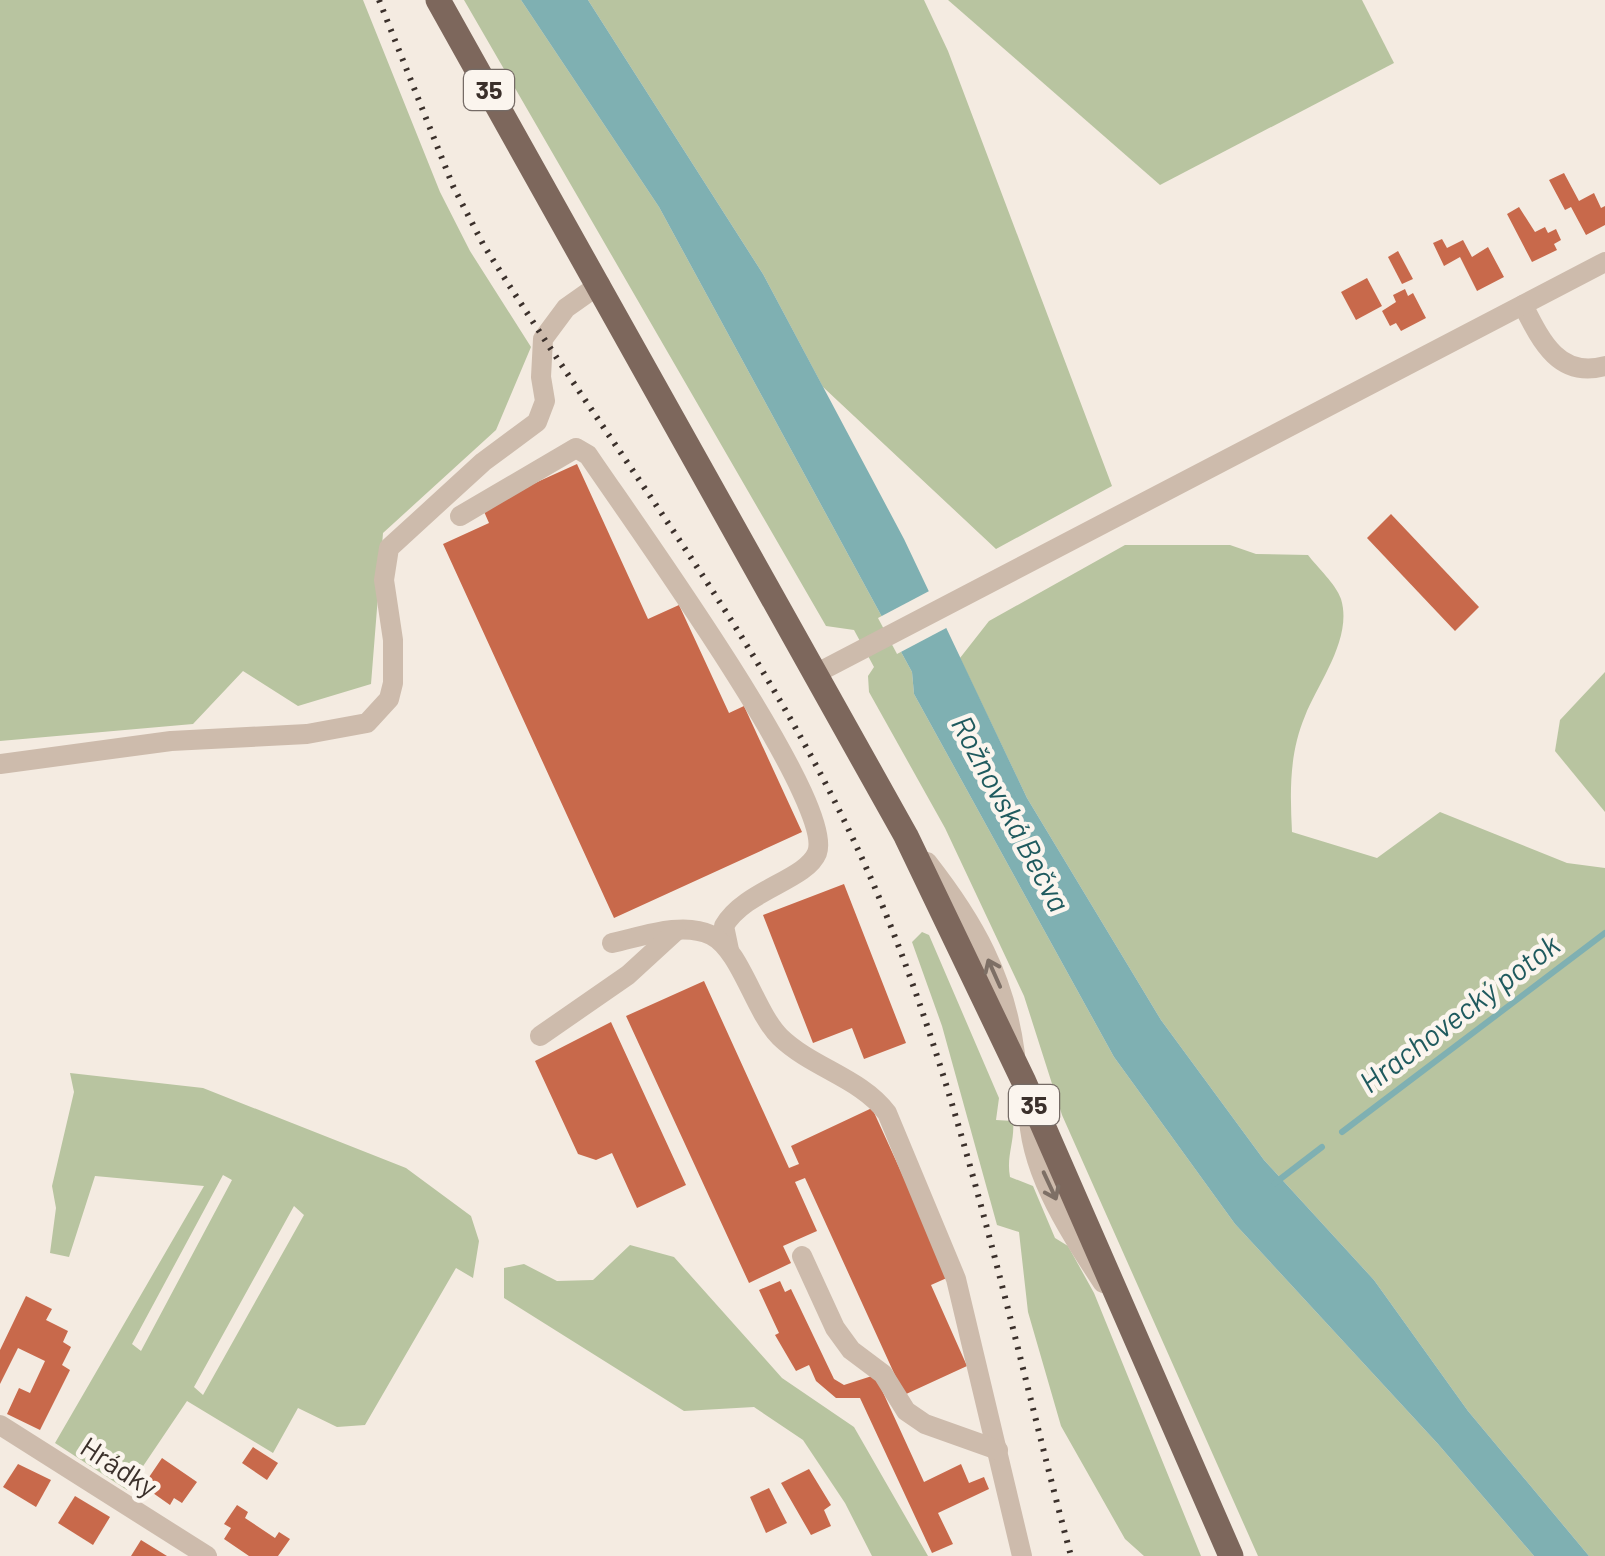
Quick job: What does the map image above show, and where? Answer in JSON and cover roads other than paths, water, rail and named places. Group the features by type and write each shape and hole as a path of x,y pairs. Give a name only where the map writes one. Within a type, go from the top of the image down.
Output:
{"main road":[{"name":"35","path":"438,0 906,836 1017,1066 1231,1556"}],"street":[{"path":"817,673 1605,262"},
{"path":"0,764 170,741 307,734 366,723 389,700 393,684 393,640 384,580 390,548 483,462 538,422 545,401 540,377 543,339 566,308 600,284"},
{"path":"1523,305 1559,361 1588,371 1605,366"},
{"path":"460,516 576,448 588,455 755,702 816,823 819,848 812,863 734,908 724,926 729,950"},
{"path":"540,1036 628,975 678,930"},
{"path":"612,944 678,930 715,937 729,950 777,1034 806,1059 875,1096 887,1113 956,1279 1022,1556"},
{"path":"802,1256 834,1328 851,1350 884,1374 906,1411 925,1424 998,1450"},
{"name":"Hrádky","path":"0,1425 207,1556"}],"water":[{"name":"Rožnovská Bečva","path":"521,0 588,0 763,274 904,539 1027,798 1161,1020 1264,1160 1374,1280 1468,1411 1589,1556 1534,1556 1438,1444 1235,1224 1114,1057 914,694 912,672 659,207"}],"waterway":[{"name":"Hrachovecký potok","path":"1342,1132 1605,933"},
{"name":"Hrachovecký potok","path":"1275,1183 1322,1147"}],"railway":[{"path":"379,0 453,186 483,244 725,611 814,762 854,841 923,1012 951,1102 1071,1556"}]}
